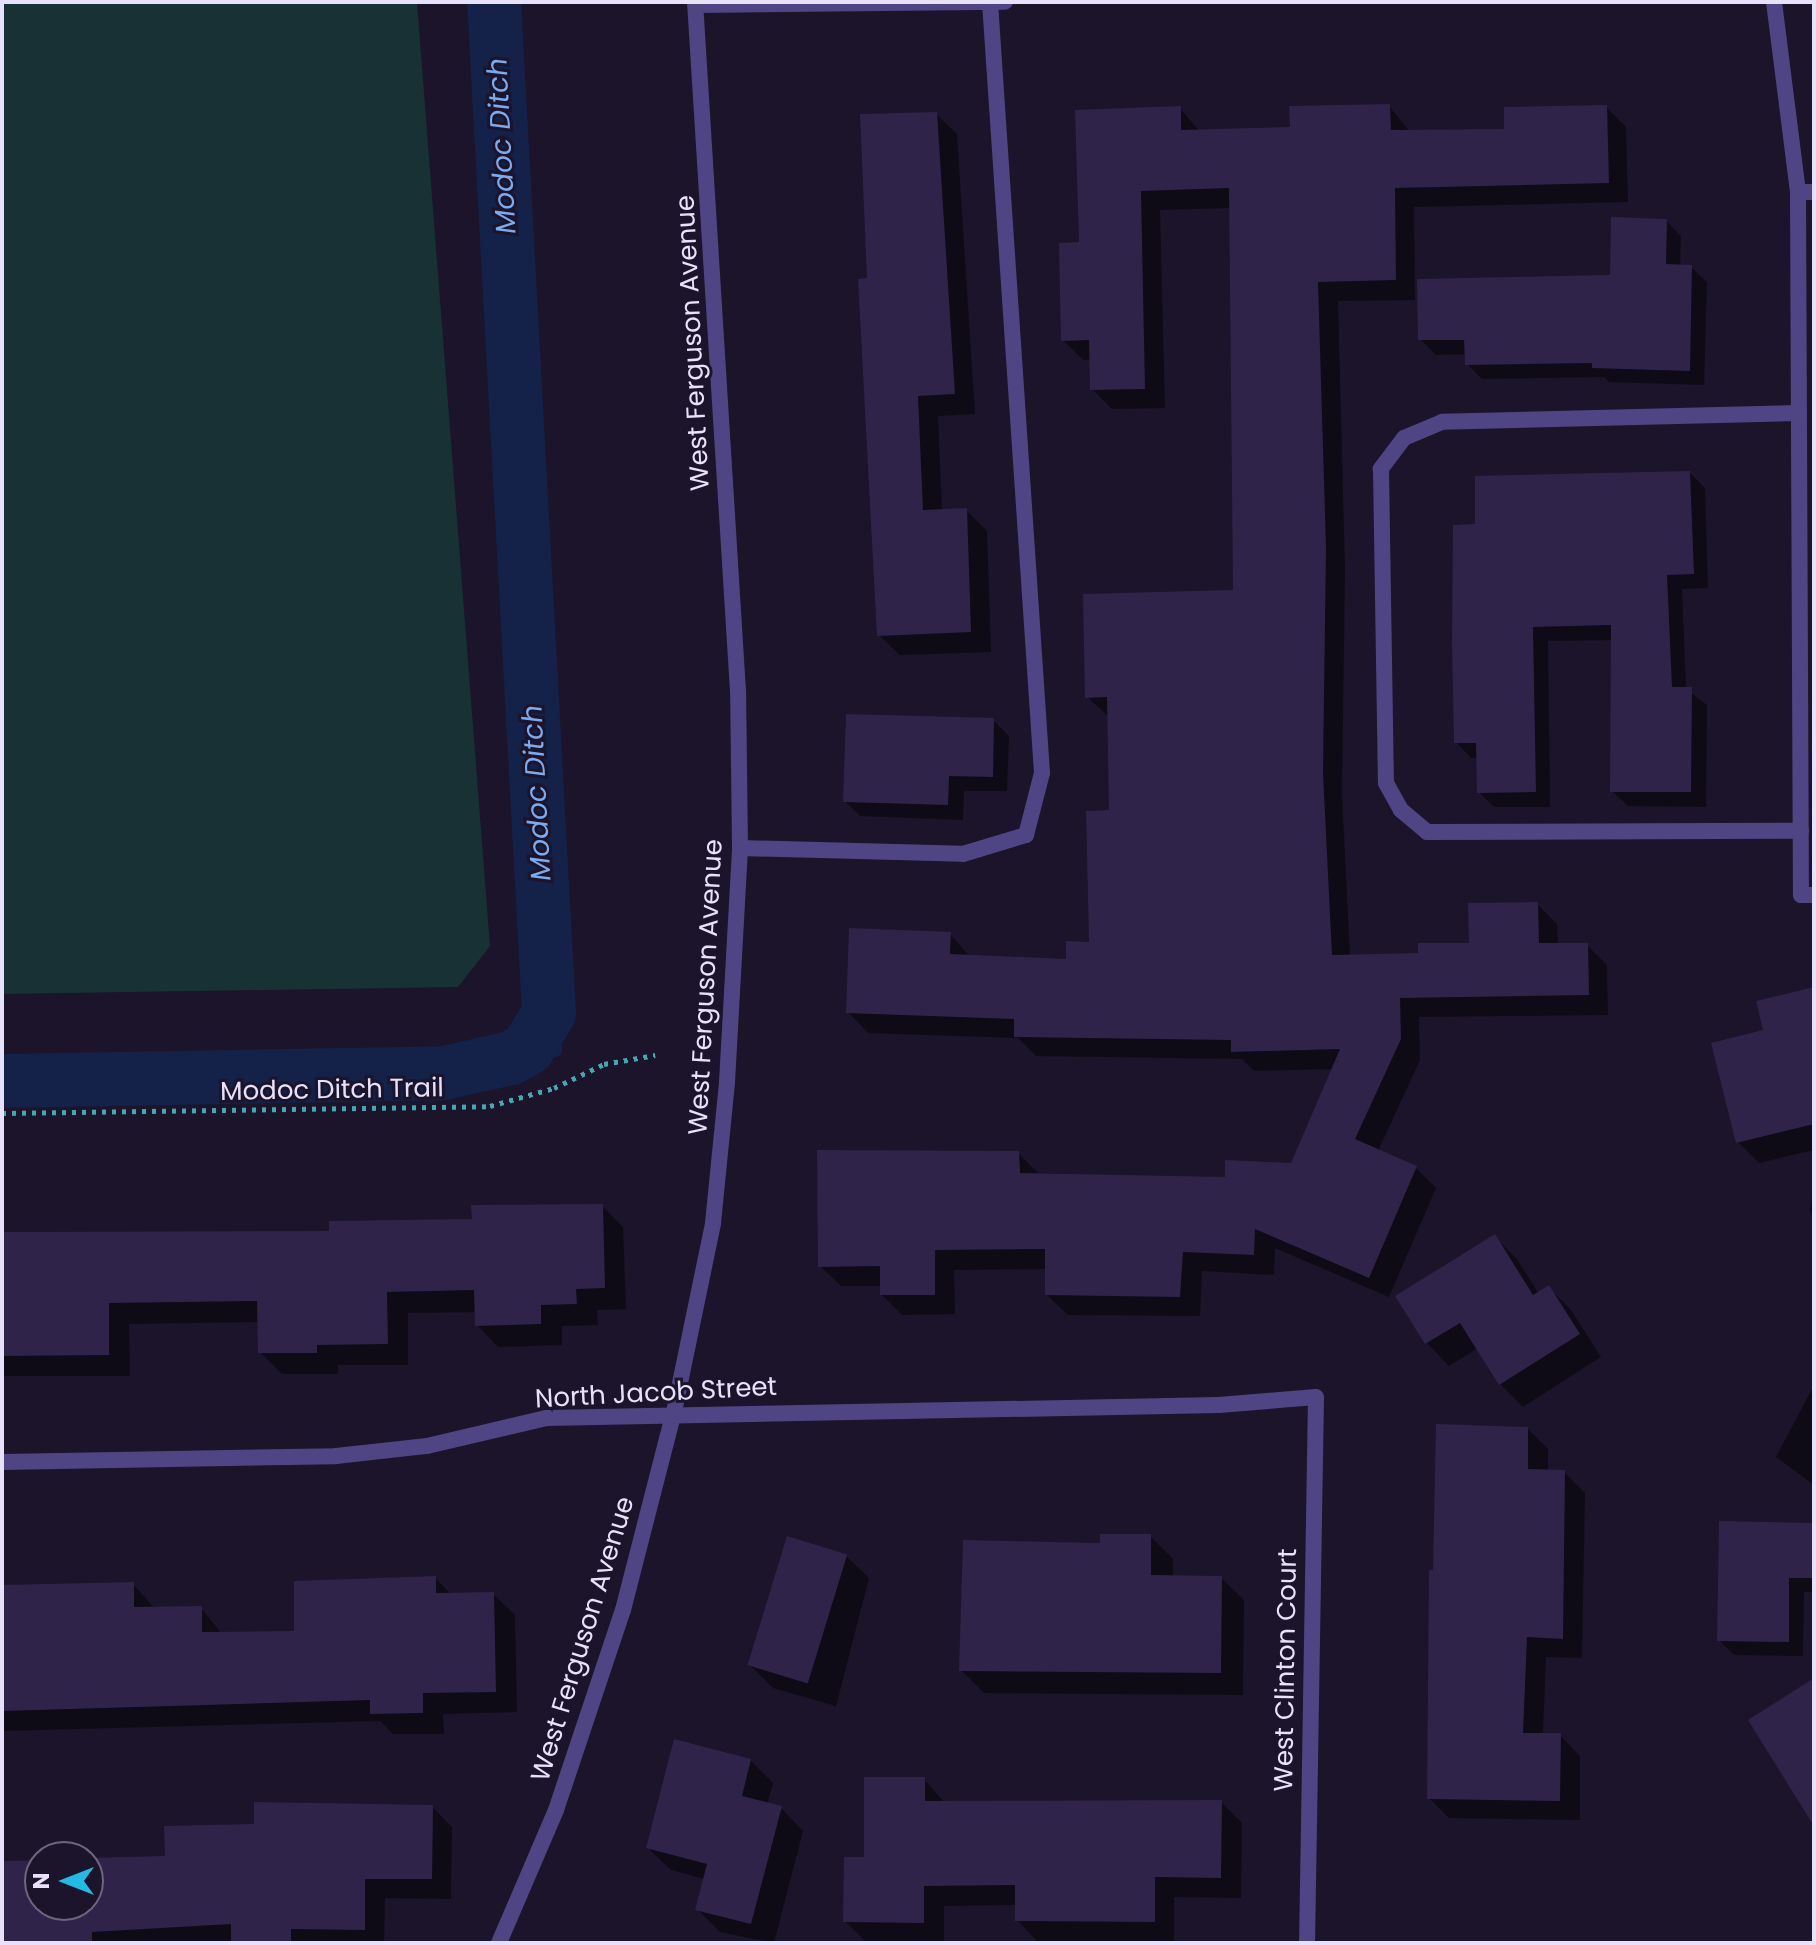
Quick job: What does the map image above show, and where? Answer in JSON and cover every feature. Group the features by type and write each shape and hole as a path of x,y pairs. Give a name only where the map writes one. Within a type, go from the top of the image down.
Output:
{"street":[{"path":"696,3 1005,2"},
{"path":"1774,2 1806,192 1799,413 1801,895 1814,895"},
{"name":"West Ferguson Avenue","path":"499,1943 556,1810 623,1610 674,1412 713,1223 729,1052 740,848 737,676 696,3"},
{"path":"740,848 963,854 1026,835 1042,773 990,3"},
{"path":"1799,413 1442,422 1404,438 1381,469 1386,783 1401,810 1427,832 1801,831"},
{"name":"North Jacob Street","path":"2,1462 336,1456 427,1446 546,1418 674,1412 1219,1405 1316,1397"},
{"name":"West Clinton Court","path":"1307,1943 1316,1397"}],"path":[{"name":"Modoc Ditch Trail","path":"2,1113 490,1106 554,1088 604,1064 655,1055"}],"green space":[{"path":"2,2 417,2 490,946 458,987 2,994"}],"building":[{"path":"1390,104 1391,130 1504,129 1504,107 1607,105 1609,183 1395,188 1396,280 1318,282 1326,547 1323,773 1332,955 1418,953 1418,943 1469,943 1468,903 1538,902 1539,943 1588,943 1589,995 1400,998 1401,1039 1355,1139 1417,1166 1369,1278 1255,1229 1254,1255 1183,1252 1180,1297 1045,1295 1045,1249 935,1250 935,1295 880,1295 880,1266 818,1267 817,1150 1019,1151 1020,1173 1225,1177 1225,1160 1291,1163 1340,1049 1231,1052 1231,1040 1014,1037 1014,1019 846,1013 849,928 951,932 950,954 1066,959 1066,941 1089,942 1086,811 1109,810 1107,697 1085,698 1083,594 1233,590 1229,188 1141,191 1145,389 1090,390 1089,340 1061,341 1059,243 1079,242 1075,110 1181,106 1181,130 1290,127 1289,106"},
{"path":"937,112 955,394 918,396 923,510 967,508 971,632 877,636 858,279 867,278 860,114"},
{"path":"1611,217 1667,219 1666,264 1692,265 1690,371 1592,368 1592,363 1465,365 1464,340 1418,340 1417,279 1610,275"},
{"path":"1690,471 1694,574 1667,575 1672,687 1692,687 1691,792 1610,792 1611,625 1533,627 1536,792 1477,793 1476,743 1454,743 1452,642 1453,525 1475,524 1475,476"},
{"path":"846,714 994,718 993,777 949,776 948,805 843,802"},
{"path":"1814,987 1814,1124 1736,1143 1711,1043 1763,1030 1756,1001"},
{"path":"603,1204 605,1288 576,1289 577,1304 541,1305 541,1324 475,1326 474,1290 387,1292 388,1344 317,1345 317,1353 258,1353 257,1301 109,1303 109,1355 2,1356 2,1232 329,1231 329,1221 472,1219 471,1205"},
{"path":"1495,1234 1533,1295 1549,1285 1580,1334 1499,1385 1460,1323 1425,1344 1395,1296"},
{"path":"1436,1424 1528,1427 1528,1469 1565,1470 1563,1639 1527,1637 1523,1733 1561,1733 1560,1801 1427,1799 1429,1570 1433,1570"},
{"path":"1719,1521 1814,1523 1814,1578 1789,1578 1789,1642 1717,1641"},
{"path":"1100,1534 1151,1534 1151,1575 1222,1576 1221,1673 959,1671 963,1540 1100,1543"},
{"path":"787,1536 847,1554 808,1684 748,1665"},
{"path":"436,1576 436,1593 494,1592 496,1692 423,1693 423,1713 370,1714 370,1700 2,1711 2,1585 134,1582 134,1607 202,1606 202,1632 294,1631 294,1581"},
{"path":"1814,1678 1814,1826 1748,1720"},
{"path":"674,1739 751,1759 742,1796 782,1806 751,1924 695,1910 707,1864 646,1848"},
{"path":"864,1777 925,1777 925,1801 1222,1800 1221,1878 1155,1877 1155,1922 1015,1921 1015,1885 924,1886 924,1923 843,1922 844,1857 864,1857"},
{"path":"254,1802 433,1805 432,1879 365,1879 365,1930 291,1929 291,1943 231,1943 231,1924 92,1932 92,1943 2,1943 2,1861 24,1860 24,1921 104,1921 104,1858 165,1856 164,1826 254,1824"}],"waterway":[{"name":"Modoc Ditch","path":"2,1081 444,1073 511,1058 528,1048 549,1013 494,2"},
{"path":"539,1035 554,1049"}]}
